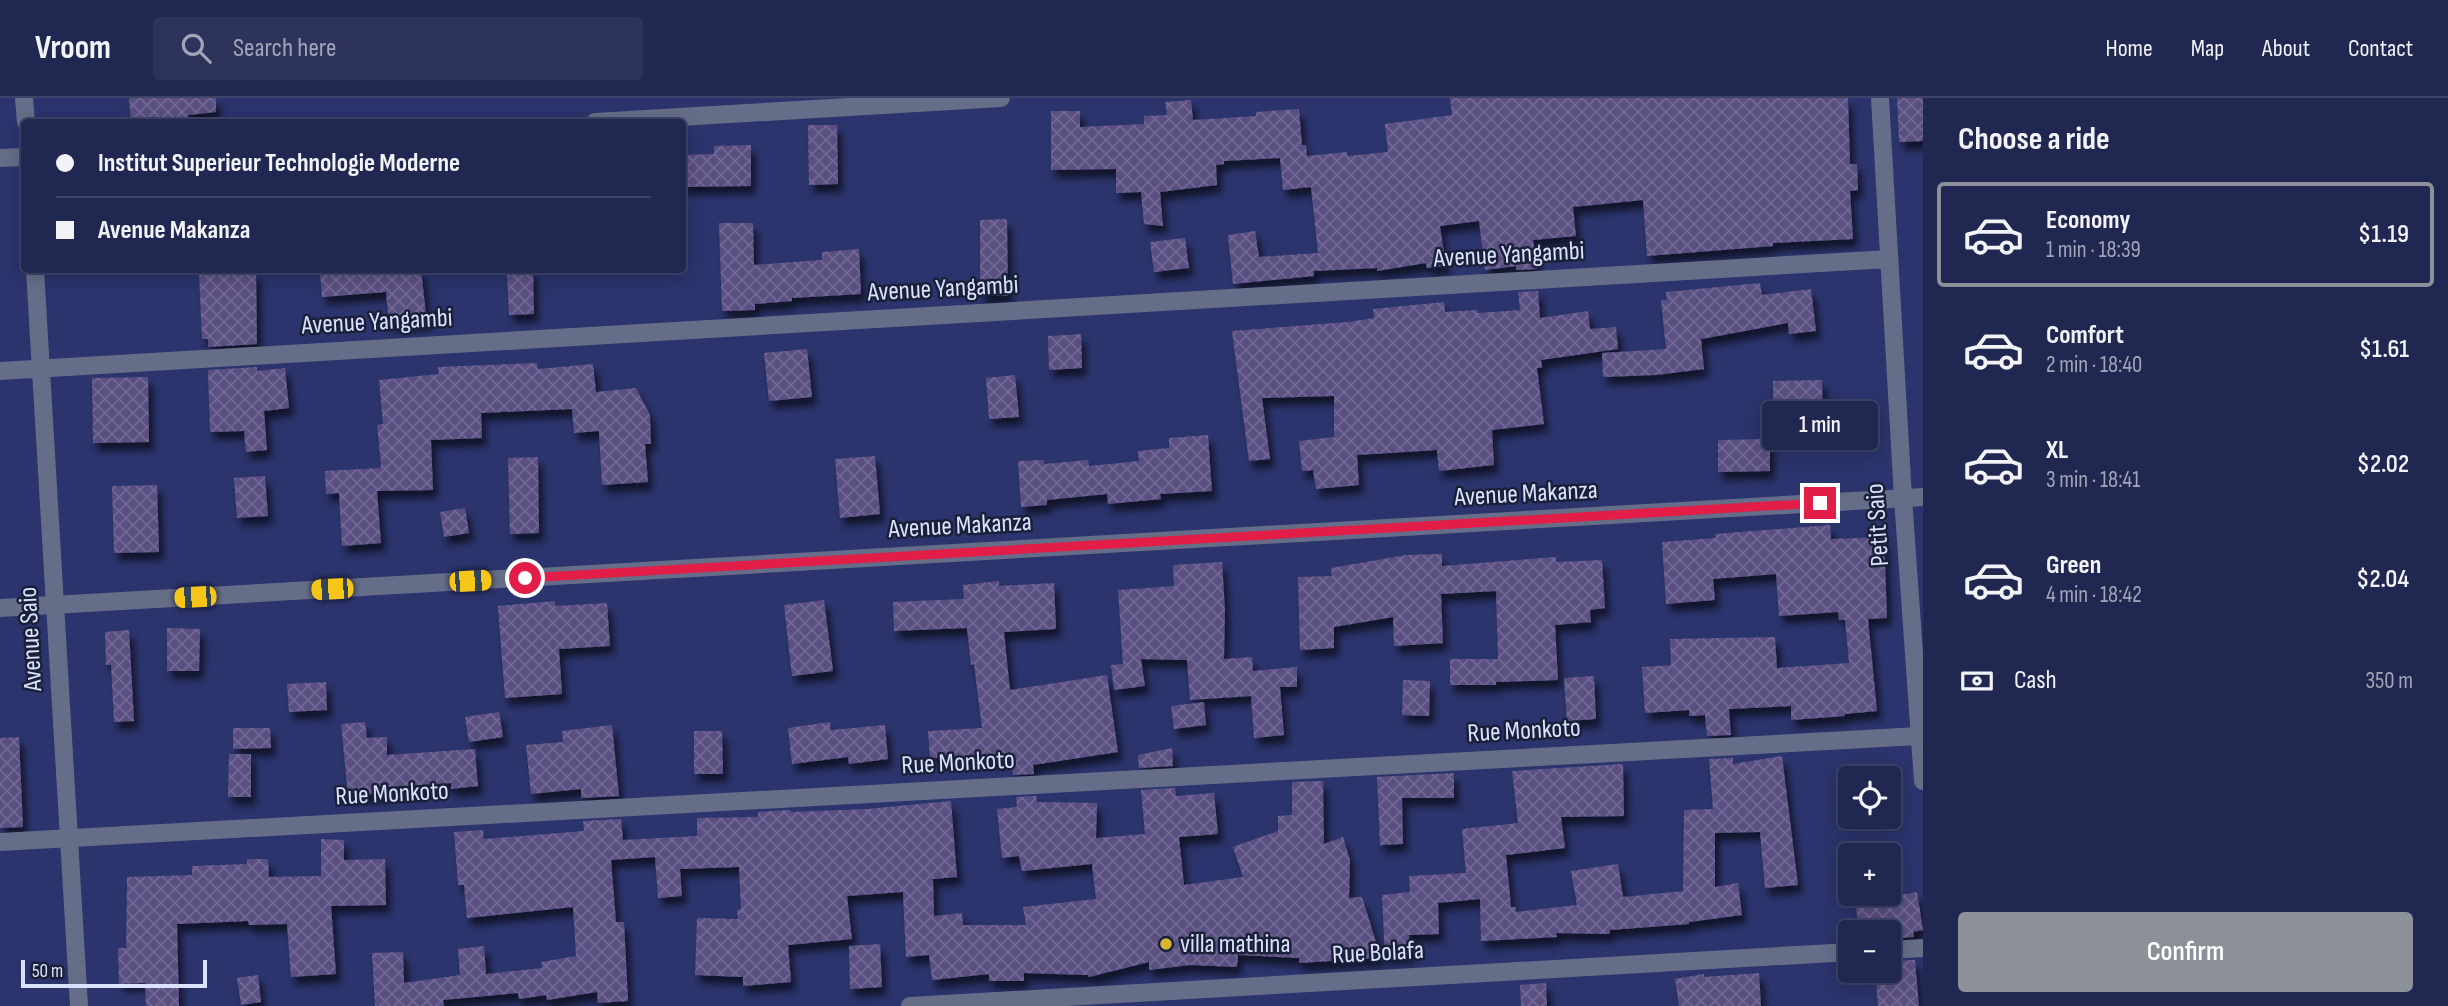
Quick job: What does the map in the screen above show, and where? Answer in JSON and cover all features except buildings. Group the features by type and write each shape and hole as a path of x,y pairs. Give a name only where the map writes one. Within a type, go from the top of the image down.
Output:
{"street":[{"path":"24,98 26,119"},
{"path":"646,119 1000,98"},
{"name":"Petit Saio","path":"1880,98 1903,498 1923,781"},
{"path":"0,158 21,157"},
{"name":"Avenue Yangambi","path":"0,371 1889,259"},
{"name":"Avenue Saio","path":"35,273 79,1006"},
{"name":"Avenue Makanza","path":"0,608 1923,497"},
{"name":"Rue Monkoto","path":"0,842 1919,736"},
{"path":"1901,949 1923,948"},
{"name":"Rue Bolafa","path":"910,1006 1838,953"}],"place":[{"name":"villa mathina","path":"1166,944"}],"route":[{"path":"525,578 1820,503"}]}
